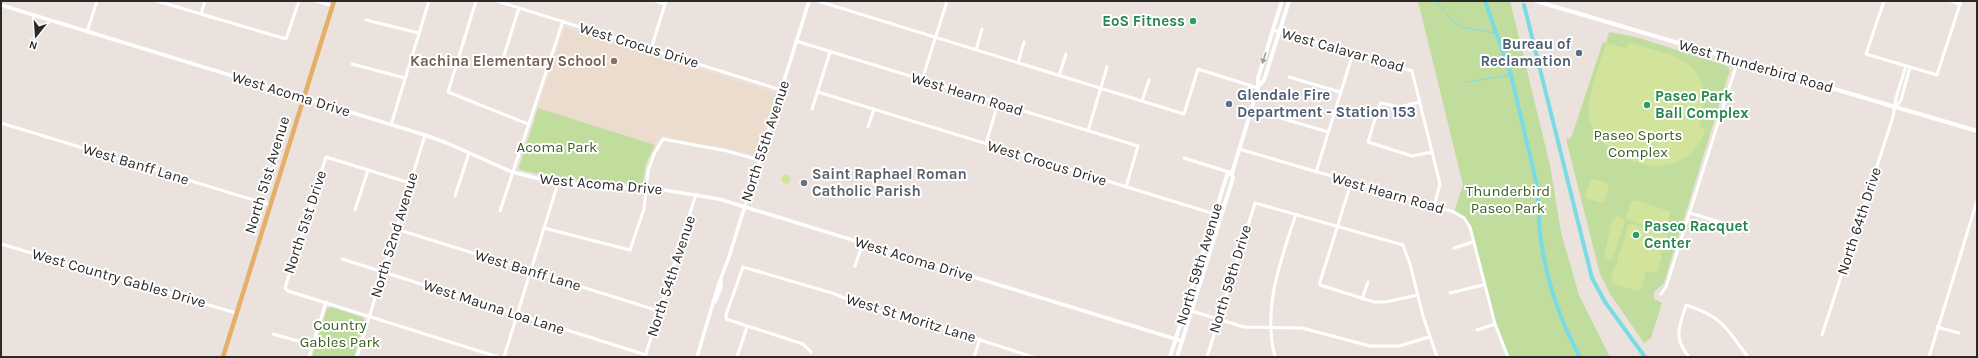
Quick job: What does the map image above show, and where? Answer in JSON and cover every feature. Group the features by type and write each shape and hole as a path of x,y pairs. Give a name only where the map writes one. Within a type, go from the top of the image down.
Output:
{"main road":[{"name":"North 59th Avenue","path":"1177,357 1233,178 1232,173 1258,88 1258,78 1282,1"},
{"name":"North 59th Avenue","path":"1258,88 1264,80 1289,1"},
{"name":"West Thunderbird Road","path":"1536,1 1977,130"},
{"name":"North 51st Avenue","path":"223,357 334,4"},
{"name":"North 59th Avenue","path":"1170,357 1227,175 1232,173"}],"street":[{"path":"87,32 97,1"},
{"path":"157,1 286,39 299,1"},
{"path":"201,14 205,1"},
{"path":"316,1 334,4"},
{"path":"391,125 430,1"},
{"path":"476,1 448,92 528,124"},
{"name":"West Crocus Drive","path":"497,1 781,90"},
{"path":"651,49 666,3 655,1"},
{"name":"North 55th Avenue","path":"697,357 718,286 721,281 809,1"},
{"path":"818,1 1184,114 1198,69 1258,88"},
{"path":"922,80 947,1"},
{"path":"1884,1 1866,54 1937,75 1960,2 1951,1"},
{"name":"West Acoma Drive","path":"1,5 425,135 512,172 558,183 696,194 744,206 1182,341"},
{"path":"502,62 519,8"},
{"path":"366,20 419,33"},
{"path":"500,211 563,21"},
{"path":"976,50 982,29"},
{"name":"West Calavar Road","path":"1273,30 1412,71 1420,102"},
{"name":"West Hearn Road","path":"796,41 1138,146 1126,187"},
{"path":"1018,63 1024,42"},
{"path":"812,109 830,52"},
{"path":"1316,172 1353,53"},
{"path":"1059,76 1066,54"},
{"path":"1661,294 1666,288 1738,60"},
{"path":"352,64 405,78"},
{"name":"North 64th Drive","path":"1896,107 1896,98 1906,66"},
{"path":"1088,130 1107,67"},
{"name":"North 64th Drive","path":"1822,335 1896,107 1901,100 1910,67"},
{"path":"1289,77 1340,92"},
{"path":"1142,101 1148,80"},
{"path":"1900,82 1906,84"},
{"name":"West Crocus Drive","path":"818,92 1221,216"},
{"path":"1432,152 1412,156 1368,142 1379,106 1381,104 1399,107 1420,102 1440,184 1434,206"},
{"path":"986,144 998,103"},
{"path":"868,127 874,109"},
{"path":"1278,117 1328,132"},
{"name":"West Banff Lane","path":"1,123 270,205"},
{"name":"North 52nd Avenue","path":"357,357 425,135"},
{"path":"544,228 630,250 644,209 648,171 654,154 663,139 726,151 759,160"},
{"name":"West Hearn Road","path":"1239,150 1454,212 1464,218 1470,228 1495,324 1508,357"},
{"path":"455,196 469,153"},
{"name":"North 51st Drive","path":"326,302 288,291 285,288 326,157 368,170"},
{"path":"1184,158 1232,173"},
{"path":"355,210 368,170 410,183"},
{"path":"504,357 558,183"},
{"path":"1351,183 1320,286 1362,299 1385,302 1418,296"},
{"name":"North 54th Avenue","path":"645,356 696,194"},
{"path":"1929,357 1977,201"},
{"name":"North 59th Drive","path":"1207,357 1255,203 1296,214"},
{"path":"1690,213 1749,231"},
{"path":"1274,357 1270,328 1270,308 1273,288 1296,214 1403,245 1437,357"},
{"name":"West Banff Lane","path":"396,229 659,311"},
{"path":"1454,248 1473,242"},
{"path":"855,266 863,243"},
{"name":"West Country Gables Drive","path":"1,244 236,313"},
{"name":"West Mauna Loa Lane","path":"342,259 645,356"},
{"name":"West St Moritz Lane","path":"747,327 726,319 743,267 832,293 878,311 915,319 1033,357"},
{"path":"1362,299 1368,282"},
{"path":"1450,293 1484,285"},
{"path":"309,357 326,302 498,357"},
{"path":"1689,357 1678,340 1678,332 1686,306 1704,312 1719,320 1748,357"},
{"path":"1185,309 1244,327 1306,329 1376,347 1399,346 1430,337"},
{"path":"1477,330 1495,324"},
{"path":"737,357 747,327 803,344 811,352"},
{"path":"1937,327 1959,334"},
{"path":"273,334 312,346"},
{"path":"974,357 980,339"}],"shaded area":[{"name":"Kachina Elementary School","path":"565,27 773,92 776,95 756,153 753,155 731,149 675,139 666,134 658,138 655,145 538,108"}],"green space":[{"name":"Thunderbird Paseo Park","path":"1418,1 1510,1 1550,165 1561,232 1579,295 1610,357 1508,357 1495,324 1468,223 1454,212 1463,185"},
{"name":"Paseo Sports Complex","path":"1609,32 1636,37 1727,66 1730,70 1664,283 1654,292 1654,299 1662,303 1651,338 1644,343 1610,294 1600,274 1566,139 1571,138 1603,42 1606,43"},
{"name":"Paseo Park Ball Complex","path":"1606,43 1626,48 1630,43 1665,53 1690,66 1699,76 1703,88 1704,105 1699,127 1706,129 1697,146 1683,159 1671,164 1659,166 1646,165 1633,161 1621,156 1609,148 1593,129 1589,117 1590,99 1597,70"},
{"name":"Acoma Park","path":"538,108 655,145 646,164 643,182 640,184 555,178 520,170 519,167"},
{"path":"786,174 791,179 786,184 781,179"},
{"path":"1593,179 1607,183 1609,186 1604,202 1602,203 1587,199 1585,196 1590,180"},
{"path":"1635,200 1670,213 1665,230 1663,231 1628,220 1626,217 1631,202"},
{"path":"1617,216 1625,221 1619,239 1617,240 1618,243 1613,258 1610,260 1605,258 1604,255 1613,218"},
{"path":"1632,224 1665,233 1667,236 1662,252 1660,253 1662,256 1657,272 1654,273 1646,271 1641,289 1638,291 1612,283 1611,280 1615,265 1618,263 1617,260 1624,242 1628,225"},
{"name":"Country Gables Park","path":"331,307 364,319 354,357 312,357 327,309"}],"waterway":[{"path":"1485,1 1511,75 1536,181 1542,249 1549,281 1559,312 1580,357"},
{"path":"1436,2 1457,25"},
{"path":"1524,5 1592,278 1605,302 1645,357"},
{"path":"1460,27 1497,33"},
{"path":"1466,82 1511,75"}],"place":[{"name":"EoS Fitness","path":"1193,21"},
{"name":"Bureau of Reclamation","path":"1579,53"},
{"name":"Kachina Elementary School","path":"614,61"},
{"name":"Glendale Fire Department - Station 153","path":"1229,104"},
{"name":"Paseo Park Ball Complex","path":"1647,105"},
{"name":"Saint Raphael Roman Catholic Parish","path":"804,183"},
{"name":"Paseo Racquet Center","path":"1636,235"}]}
